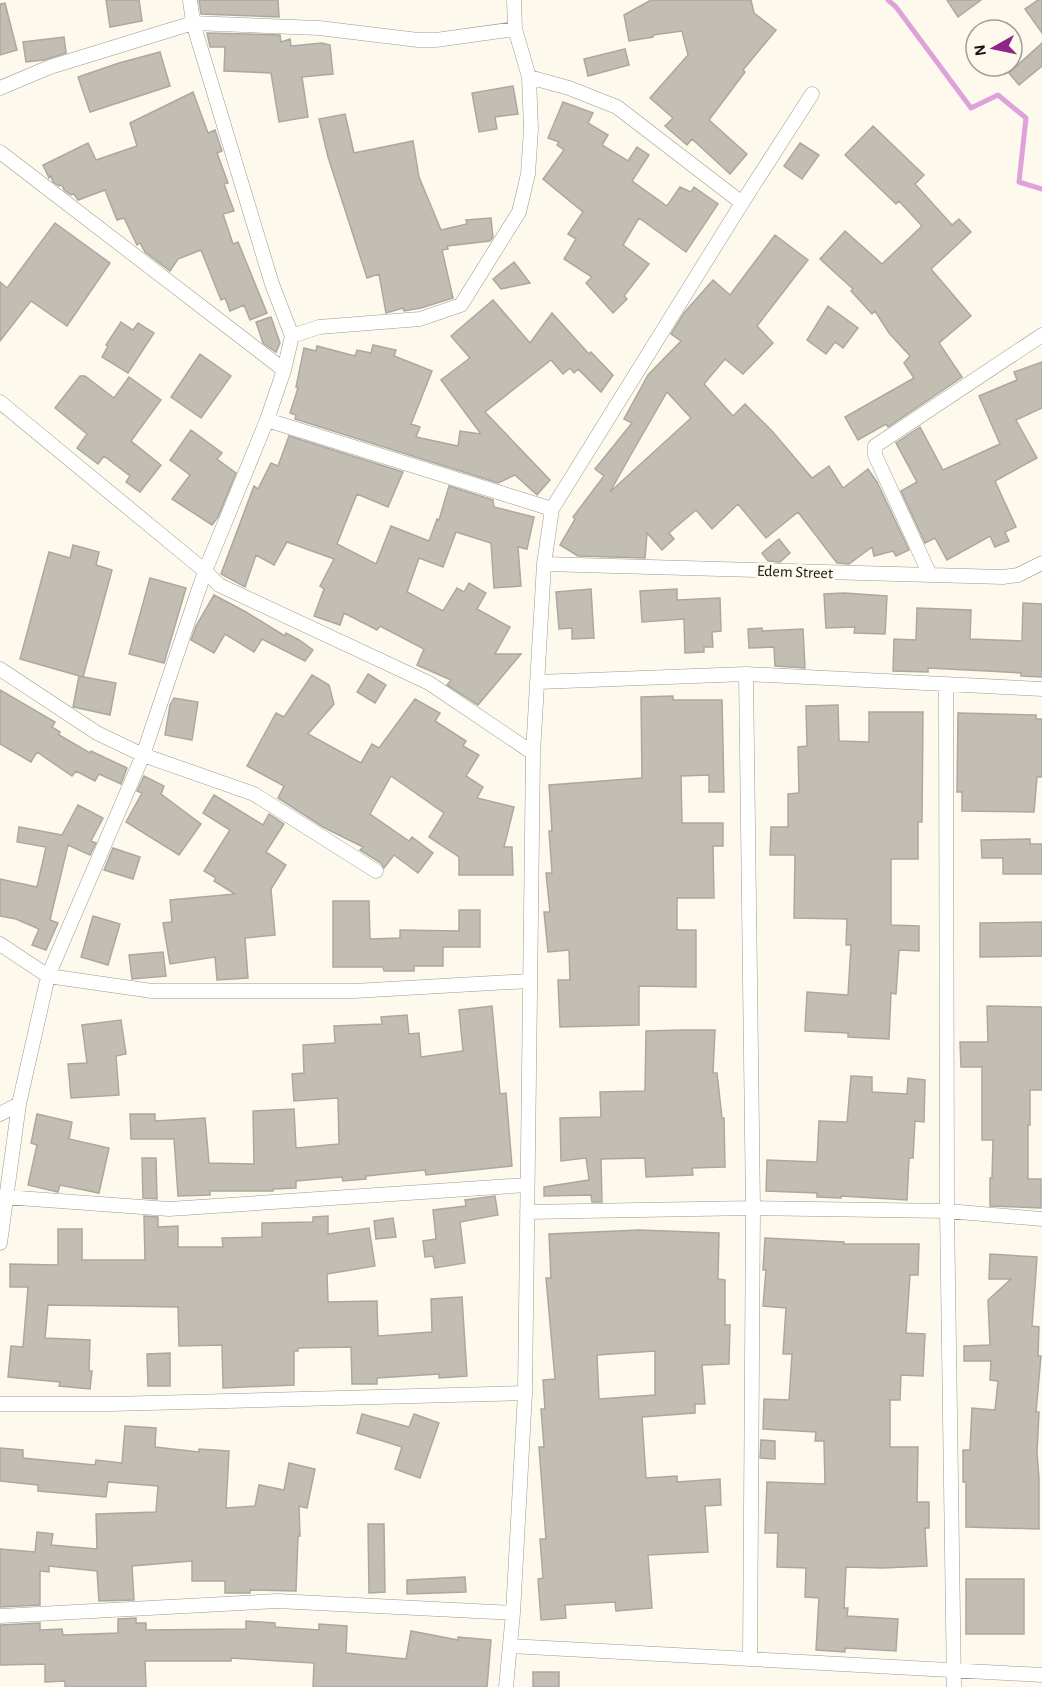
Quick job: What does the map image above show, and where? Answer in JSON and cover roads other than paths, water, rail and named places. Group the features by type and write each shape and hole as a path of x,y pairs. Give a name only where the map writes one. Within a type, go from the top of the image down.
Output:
{"street":[{"path":"0,1243 19,1104 48,976 143,755 205,571 267,420 284,370 292,336 272,284 194,24 190,0"},
{"path":"292,336 319,327 420,319 462,305 519,212 528,174 531,129 529,77 514,28 514,0"},
{"path":"0,88 50,67 194,24 319,28 418,40 436,40 514,28"},
{"path":"529,77 569,88 617,107 742,203"},
{"path":"506,1687 513,1613 525,1393 533,753 544,564 552,509 812,94"},
{"path":"0,152 284,370"},
{"path":"930,575 875,455 875,446 1042,335"},
{"path":"0,402 219,585 429,683 533,753"},
{"path":"267,420 552,509"},
{"name":"Edem Street","path":"544,564 1003,577 1018,575 1042,563"},
{"path":"0,669 97,733 143,755 254,794 376,871"},
{"path":"538,682 747,674 1042,689"},
{"path":"747,674 753,1208 750,1659"},
{"path":"946,685 947,1211 954,1687"},
{"path":"0,944 48,976 152,991 354,991 529,981"},
{"path":"0,1114 19,1104"},
{"path":"5,1197 169,1209 527,1185"},
{"path":"527,1212 753,1208 947,1211 1042,1219"},
{"path":"0,1404 110,1404 525,1393"},
{"path":"0,1616 277,1601 513,1613"},
{"path":"510,1646 1042,1675"}],"waterway":[{"path":"888,0 896,7 971,108 998,95 1026,118 1019,182 1042,189"}]}
